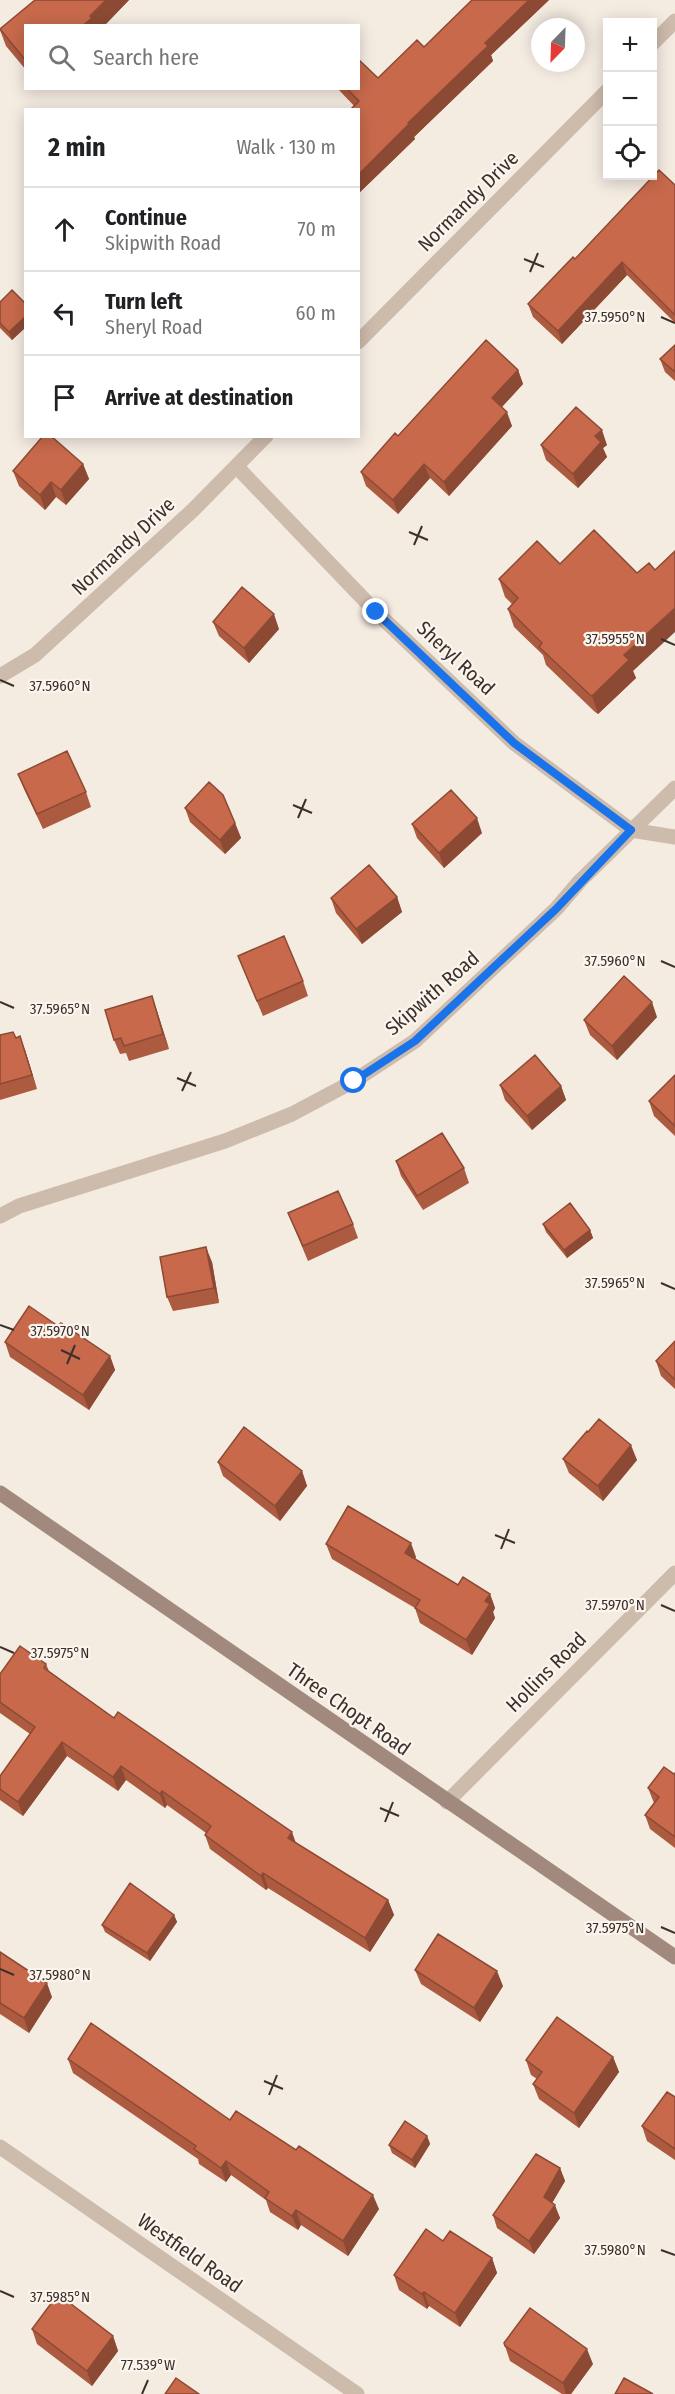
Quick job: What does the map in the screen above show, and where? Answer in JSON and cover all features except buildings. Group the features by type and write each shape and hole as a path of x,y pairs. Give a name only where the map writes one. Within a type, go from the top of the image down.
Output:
{"main road":[{"name":"Three Chopt Road","path":"0,1493 675,1957"}],"street":[{"path":"657,39 675,21"},
{"name":"Normandy Drive","path":"360,340 603,95"},
{"name":"Normandy Drive","path":"0,676 35,655 193,510 264,438"},
{"name":"Sheryl Road","path":"237,467 376,612 514,743 631,830 675,837"},
{"name":"Skipwith Road","path":"0,1216 19,1206 225,1141 292,1114 354,1081 415,1041 556,909 631,830 675,788"},
{"name":"Hollins Road","path":"447,1802 675,1573"},
{"name":"Westfield Road","path":"0,2147 357,2394"}],"route":[{"path":"354,1081 415,1041 556,909 580,881 631,830 514,743 376,612"}]}
